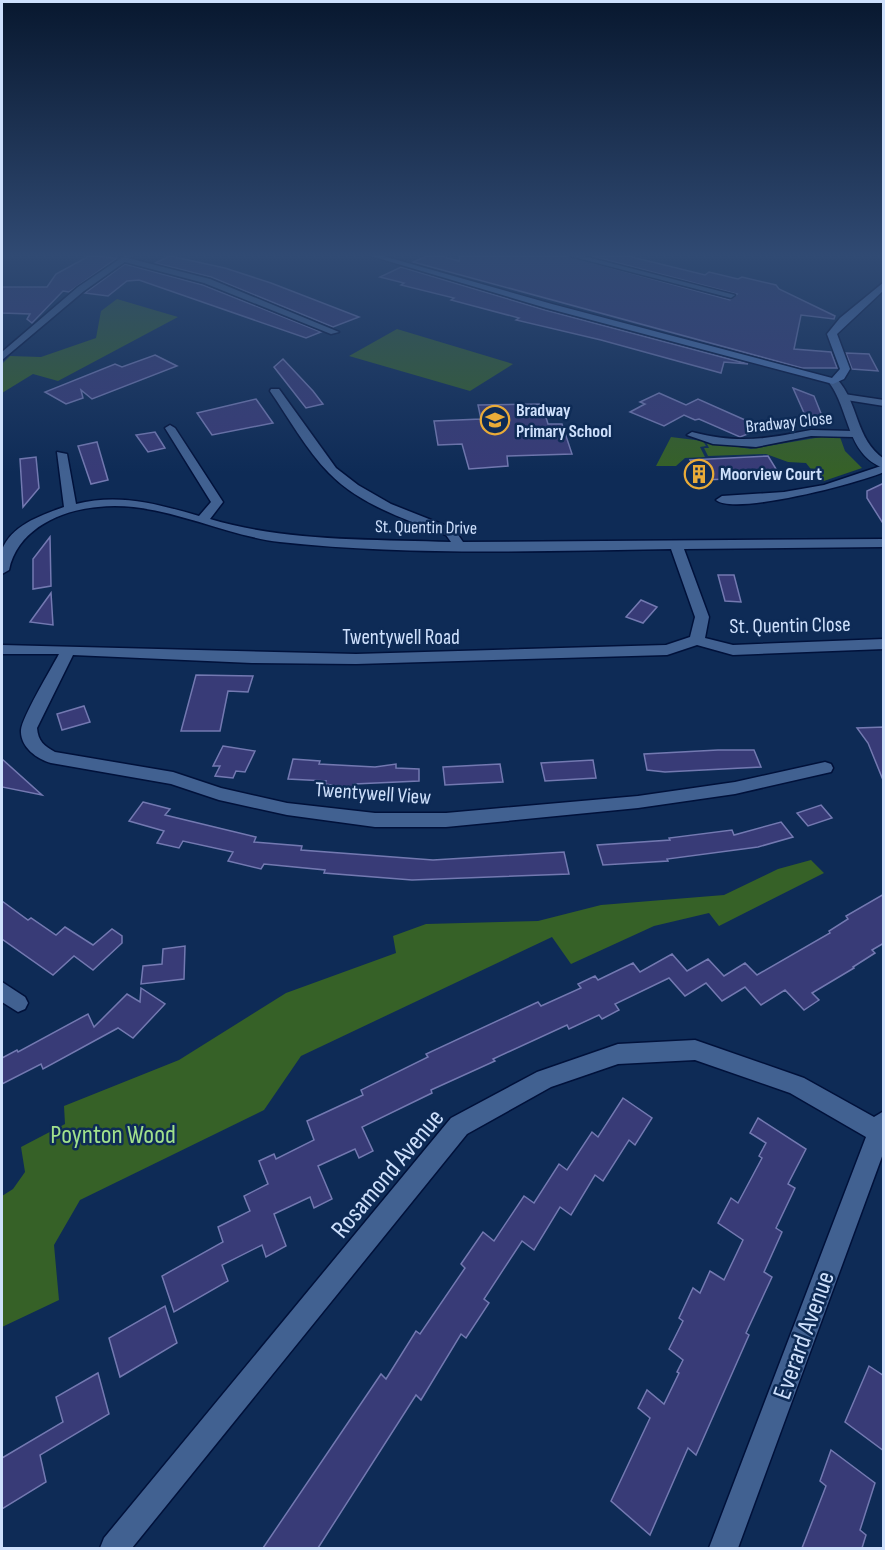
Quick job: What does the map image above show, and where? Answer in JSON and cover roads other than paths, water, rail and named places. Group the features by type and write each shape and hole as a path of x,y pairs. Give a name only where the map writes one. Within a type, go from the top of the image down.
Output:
{"main road":[{"path":"634,328 833,381 840,377 845,369 832,334 836,328"}],"street":[{"path":"2,357 35,328"},
{"path":"325,328 334,332"},
{"path":"722,501 811,492 855,480 884,467 865,452 854,434 843,391 833,381"},
{"path":"275,391 332,470 354,488 387,507 450,532 460,546"},
{"path":"844,397 884,403"},
{"path":"170,428 217,502 202,520"},
{"name":"Bradway Close","path":"692,435 713,441 756,444 811,433 854,434"},
{"path":"61,454 71,510"},
{"name":"St. Quentin Drive","path":"2,570 4,559 18,536 47,519 71,510 94,504 117,502 140,504 226,528 304,540 460,546 884,543"},
{"path":"676,544 702,617 698,640"},
{"name":"St. Quentin Close","path":"698,640 733,650 884,644"},
{"name":"Twentywell Road","path":"2,649 69,649 252,658 441,659 667,650 698,640"},
{"name":"Twentywell View","path":"69,649 29,728 33,745 40,752 51,757 173,778 219,794 287,809 375,820 446,820 536,814 735,788 825,768"},
{"path":"2,991 18,1003"},
{"name":"Rosamond Avenue","path":"114,1548 459,1126 545,1079 618,1054 695,1050 796,1084 881,1126"},
{"name":"Everard Avenue","path":"724,1548 881,1126"}],"place":[{"name":"Bradway Primary School","path":"495,420"},
{"name":"Moorview Court","path":"699,474"}],"park label":[{"name":"Poynton Wood","path":"113,1134"}]}
